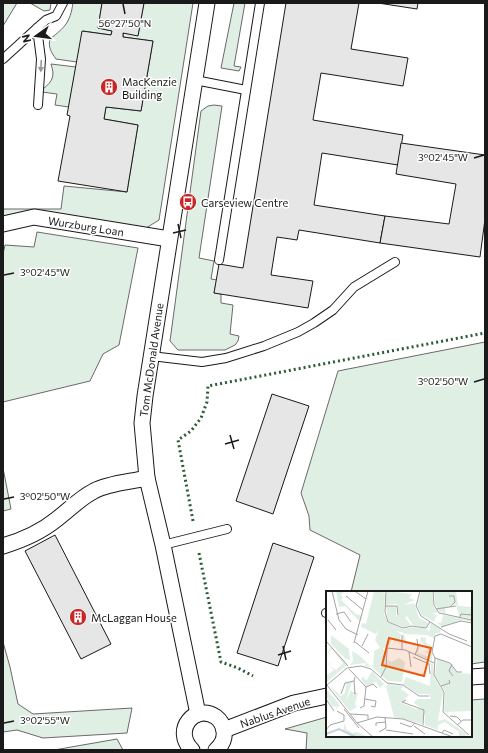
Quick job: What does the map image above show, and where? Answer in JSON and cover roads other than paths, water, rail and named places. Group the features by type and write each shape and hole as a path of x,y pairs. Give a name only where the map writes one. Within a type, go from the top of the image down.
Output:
{"street":[{"name":"Tom McDonald Avenue","path":"198,714 163,545 147,478 142,423 206,3"},
{"name":"Wurzburg Loan","path":"3,224 34,218 169,239"},
{"path":"3,546 30,537 56,520 93,491 106,486 147,478"},
{"path":"472,677 485,676"},
{"name":"Nablus Avenue","path":"224,730 294,703 326,696"},
{"path":"192,750 184,738 186,724 190,718 198,714 205,713 214,716 219,720 224,730 222,744 216,750"}],"lane":[{"path":"3,59 36,28 46,20 56,16 63,3"},
{"path":"219,260 260,3"},
{"path":"36,28 41,59 38,105"},
{"path":"195,80 246,90"},
{"path":"151,356 202,362 226,358 264,346 298,332 314,323 333,310 354,287 395,262"},
{"path":"163,545 227,529"}],"place":[{"name":"MacKenzie Building","path":"109,87"},
{"name":"Carseview Centre","path":"188,202"},
{"name":"McLaggan House","path":"78,617"}]}
